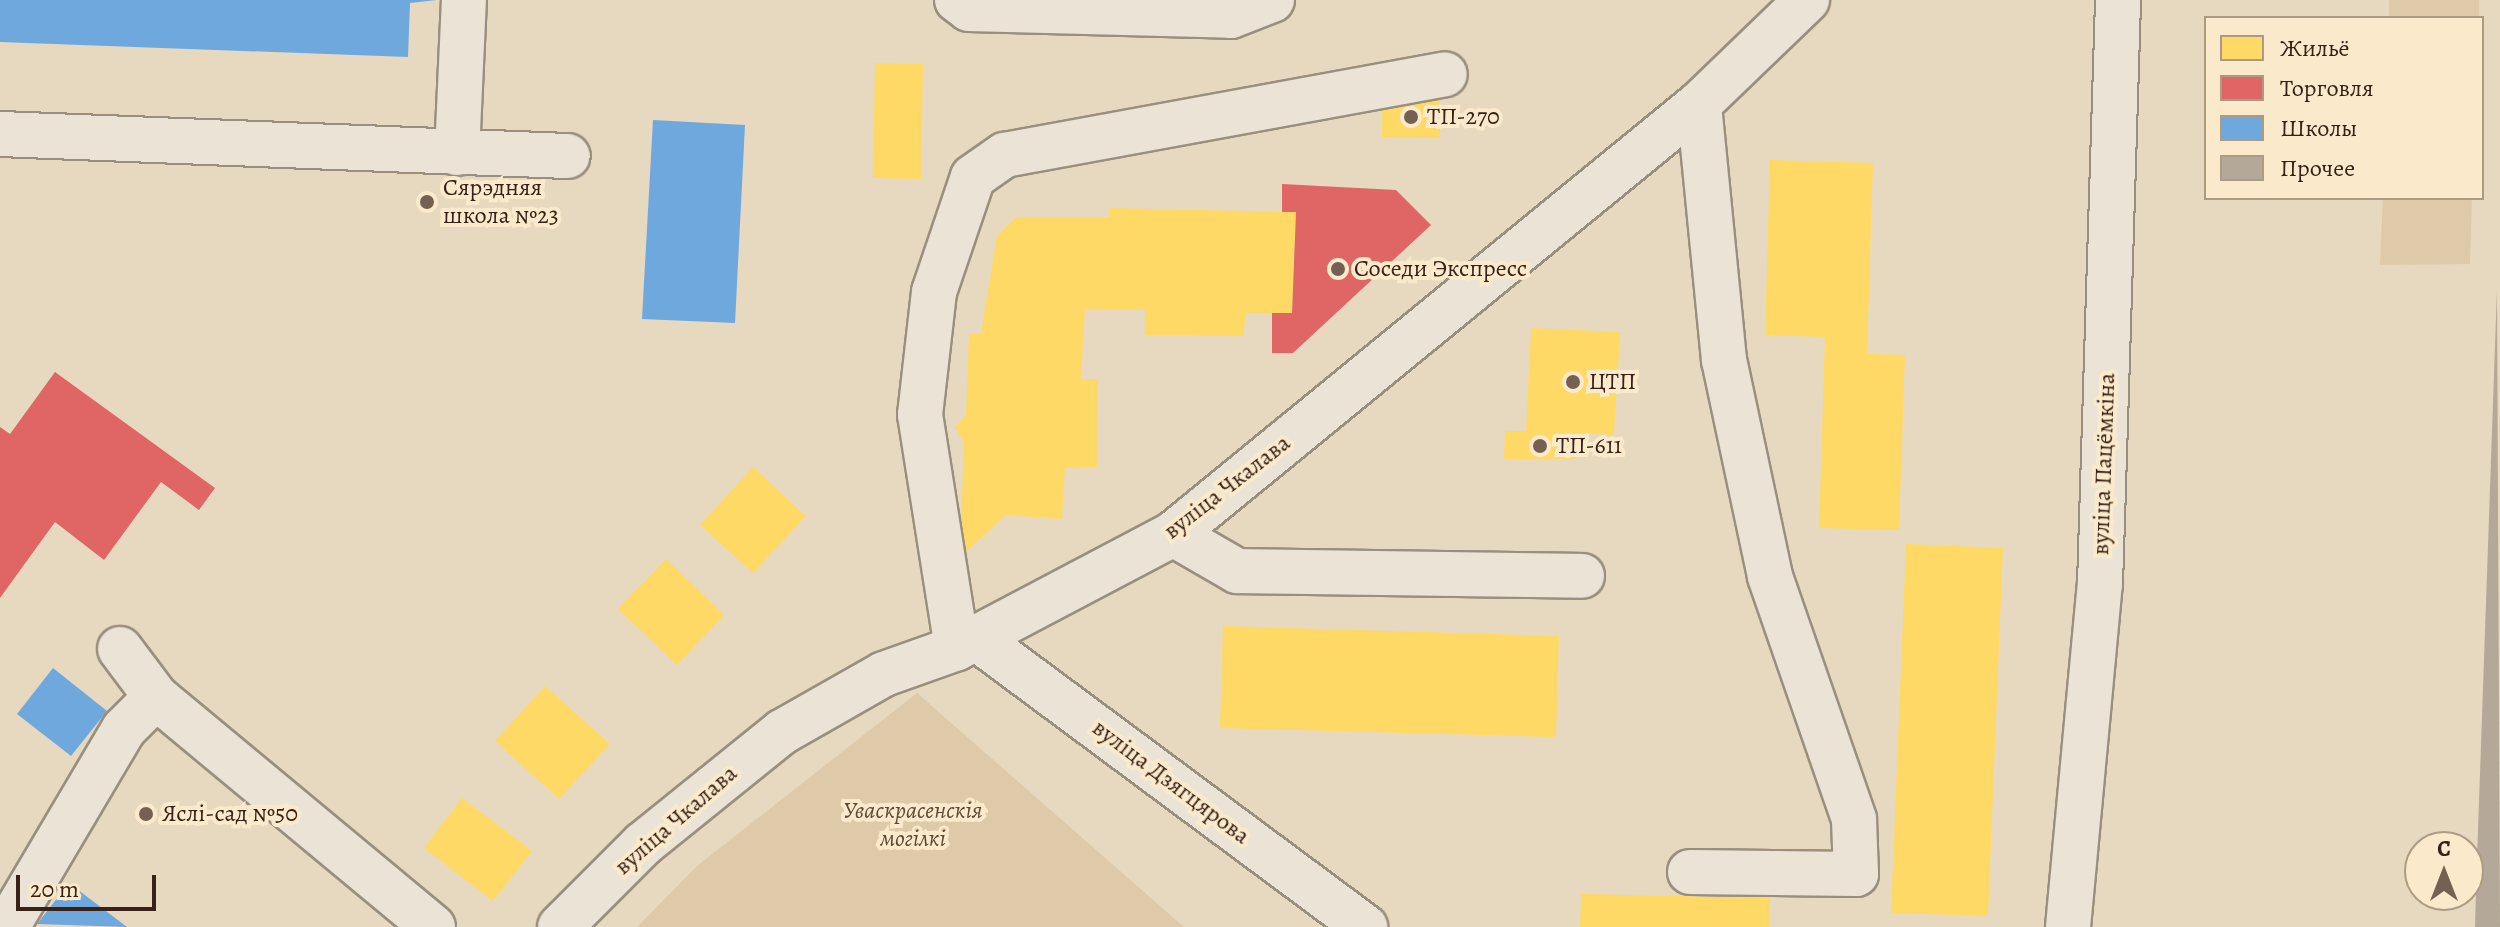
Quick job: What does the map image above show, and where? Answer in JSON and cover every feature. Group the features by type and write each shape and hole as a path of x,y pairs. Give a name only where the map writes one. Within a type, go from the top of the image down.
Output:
{"street":[{"path":"457,153 464,0"},
{"path":"957,0 969,9 1231,16 1272,0"},
{"name":"вуліца Чкалава","path":"560,927 643,844 782,732 884,674 967,643 1173,534 1699,104 1807,0"},
{"name":"вуліца Пацёмкіна","path":"2068,927 2100,584 2118,0"},
{"path":"967,643 920,415 934,292 973,177 1005,155 1445,74"},
{"path":"1690,872 1856,874 1854,819 1770,576 1724,360 1699,104"},
{"path":"0,134 568,156"},
{"path":"1173,534 1237,571 1582,576"},
{"name":"вуліца Дзягцярова","path":"967,643 1365,927"},
{"path":"120,649 156,697 433,927"},
{"path":"8,925 124,729 156,697"}],"green space":[{"path":"2389,0 2479,0 2479,16 2389,16"},
{"path":"2383,200 2472,200 2470,264 2380,265"},
{"name":"Уваскрасенскія могілкі","path":"917,693 1184,927 637,927 697,866"}],"building: Жильё":[{"path":"875,63 923,64 921,179 873,178"},
{"name":"ТП-270","path":"1382,97 1440,97 1440,138 1382,137"},
{"path":"1770,160 1873,163 1867,354 1905,355 1899,530 1819,528 1825,337 1765,335"},
{"path":"1109,208 1296,212 1292,313 1246,313 1243,336 1145,335 1145,310 1085,309 1081,379 1098,379 1097,467 1065,468 1062,519 1006,515 960,557 964,443 955,427 966,415 969,333 981,333 997,236 1015,218 1110,218"},
{"name":"ЦТП","path":"1531,328 1620,332 1614,435 1576,433 1576,460 1504,459 1505,431 1526,431"},
{"path":"753,467 806,516 753,573 700,525"},
{"path":"1906,544 2003,548 1988,916 1891,913"},
{"path":"666,559 724,615 677,665 618,609"},
{"path":"1223,626 1559,636 1556,737 1220,728"},
{"path":"545,686 610,744 559,799 495,741"},
{"path":"462,798 532,851 493,901 424,848"},
{"path":"1581,894 1770,898 1769,927 1580,927"}],"building: Торговля":[{"name":"Соседи Экспресс","path":"1282,184 1396,190 1431,225 1293,353 1272,353 1272,313 1292,313 1296,212 1282,212"},
{"path":"55,372 215,488 199,510 161,482 104,560 55,522 0,598 0,427 10,434"}],"building: Школы":[{"path":"0,0 437,0 410,3 408,57 0,42"},
{"path":"653,120 745,125 735,323 642,319"},
{"path":"53,668 107,711 71,756 17,714"},
{"path":"69,883 127,927 37,924"}],"building: Прочее":[{"path":"2497,289 2500,927 2475,927 2475,911 2484,911 2484,831 2478,831"}],"place":[{"name":"ТП-270","path":"1411,117"},
{"name":"Сярэдняя школа №23","path":"427,202"},
{"name":"Соседи Экспресс","path":"1338,269"},
{"name":"ЦТП","path":"1573,382"},
{"name":"ТП-611","path":"1540,446"},
{"name":"Яслі-сад №50","path":"146,814"}]}
